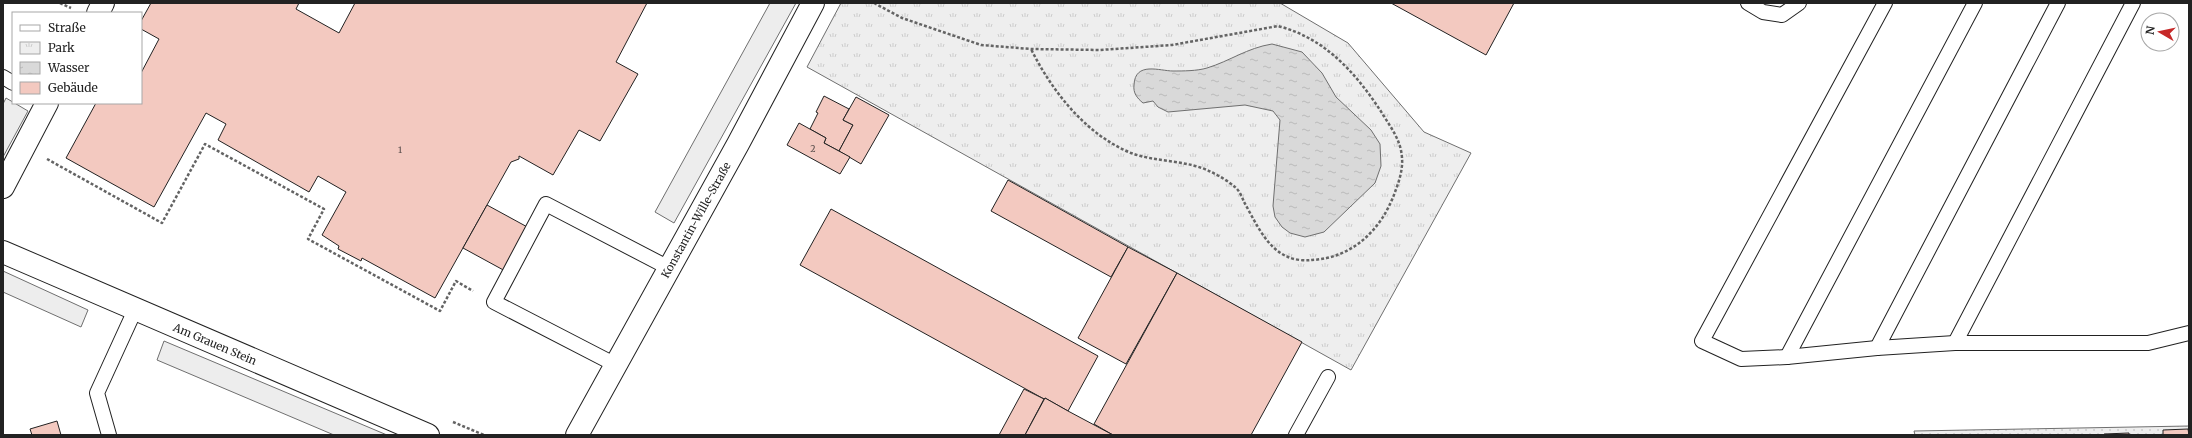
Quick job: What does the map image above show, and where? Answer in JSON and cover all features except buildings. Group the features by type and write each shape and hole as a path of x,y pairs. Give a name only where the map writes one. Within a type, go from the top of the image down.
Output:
{"street":[{"path":"98,12 103,3"},
{"name":"Konstantin-Wille-Straße","path":"577,435 813,3"},
{"path":"3,187 47,104"},
{"name":"Am Grauen Stein","path":"3,252 134,310 428,435"}],"lane":[{"path":"1748,3 1763,12 1782,15 1799,3"},
{"path":"1885,3 1702,341 1741,358 1787,357 1877,348 1955,343 2148,343 2189,333"},
{"path":"1787,357 1975,3"},
{"path":"1877,348 2058,3"},
{"path":"1955,343 2133,3"},
{"path":"3,78 12,82"},
{"path":"616,365 494,302 546,204 669,268"},
{"path":"109,435 97,393 134,310"},
{"path":"1296,435 1328,377"}],"path":[{"path":"874,3 902,18 981,45 1031,49 1100,50 1172,45 1278,26 1295,30 1314,40 1339,59 1363,84 1400,141 1402,159 1400,180 1389,210 1369,237 1347,251 1323,260 1306,261 1288,258 1273,247 1264,235 1236,187 1209,171 1131,153 1101,135 1062,99 1031,49"},
{"path":"44,158 162,223 205,144 324,209 308,239 440,311 456,281 494,302"}],"green space":[{"path":"841,3 1280,3 1348,43 1424,132 1471,153 1351,370 807,67"},
{"path":"2189,426 2189,435 1915,435 1914,431"}],"shaded area":[{"path":"770,3 796,3 674,223 655,212"},
{"path":"6,98 12,102 12,104 16,104 28,111 3,157 3,104"},
{"path":"3,271 88,310 81,327 3,292"},
{"path":"164,341 387,435 334,435 157,360"}],"water":[{"path":"1272,44 1302,52 1322,73 1336,97 1371,130 1380,144 1381,166 1375,183 1324,232 1305,237 1290,233 1282,227 1275,217 1273,206 1280,120 1273,111 1245,105 1168,112 1158,107 1153,101 1143,103 1137,97 1134,90 1135,78 1143,70 1155,69 1181,71 1203,69 1255,48"}]}
